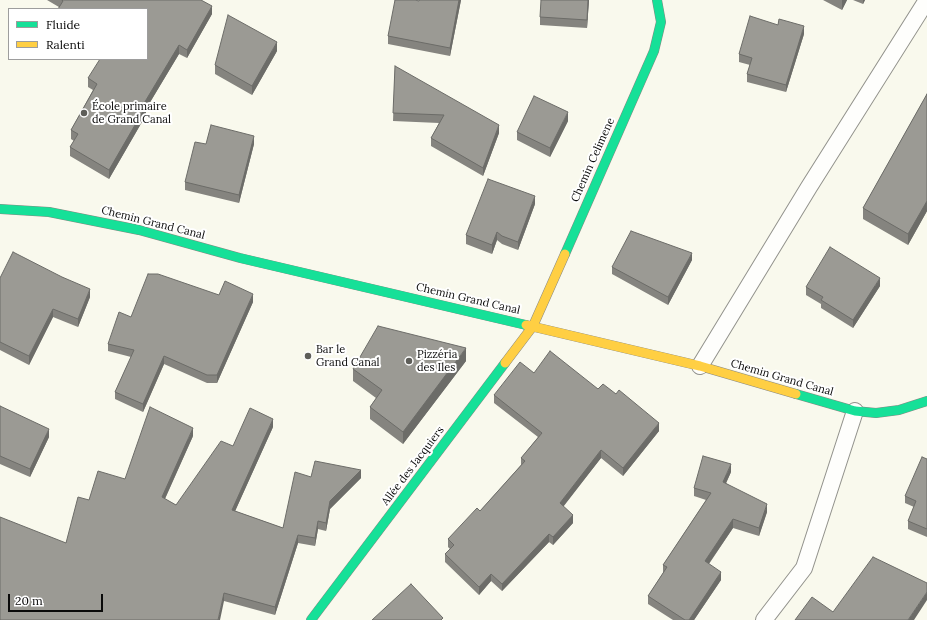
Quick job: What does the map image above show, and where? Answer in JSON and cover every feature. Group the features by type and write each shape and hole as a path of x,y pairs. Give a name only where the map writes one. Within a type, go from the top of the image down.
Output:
{"street":[{"name":"Chemin Celimene","path":"533,326 654,51 661,22 657,0"},
{"name":"Chemin Grand Canal","path":"0,209 49,212 139,230 240,258 700,366 855,411 876,413 899,410 927,401"},
{"name":"Allée des Jacquiers","path":"312,620 533,326"}],"lane":[{"path":"700,366 805,194 927,0"},
{"path":"764,620 804,568 855,411"}],"building":[{"path":"62,0 201,0 212,6 187,50 179,45 143,105 146,106 109,170 70,147 78,134 71,130 97,84 88,78 99,60 148,60 148,8 59,8 63,1"},
{"path":"395,0 459,0 450,48 388,36"},
{"path":"541,0 588,0 587,20 540,17"},
{"path":"228,15 277,42 252,86 215,65"},
{"path":"750,16 778,25 779,19 804,26 786,85 747,74 752,58 739,54"},
{"path":"395,66 499,125 483,168 431,138 444,115 393,113"},
{"path":"927,94 927,201 908,234 863,208"},
{"path":"534,96 568,112 550,148 517,132"},
{"path":"211,125 254,136 239,195 185,182 195,142 206,144"},
{"path":"488,179 535,196 518,242 502,236 497,232 492,245 466,235"},
{"path":"631,231 692,253 668,297 612,267"},
{"path":"830,247 880,278 853,320 821,300 823,297 806,287"},
{"path":"13,252 62,277 90,289 78,319 53,309 29,356 0,342 0,278"},
{"path":"148,274 158,274 219,295 225,281 253,294 217,375 207,375 164,356 143,404 115,392 134,350 108,344 119,312 131,317"},
{"path":"378,326 466,348 403,432 370,407 382,390 353,369"},
{"path":"550,351 598,389 603,384 616,394 619,390 659,423 623,468 601,450 560,503 573,515 553,537 549,534 502,584 491,574 479,587 445,554 454,545 448,539 477,508 480,511 525,461 521,458 542,433 494,395 520,362 534,373"},
{"path":"0,406 49,429 30,469 0,456"},
{"path":"150,407 193,428 162,497 176,505 221,441 233,446 250,408 273,419 232,510 283,528 295,472 311,477 315,461 361,470 330,501 326,523 318,521 315,538 298,535 275,607 224,593 218,620 0,620 0,517 66,543 78,497 89,500 98,471 125,479"},
{"path":"703,456 731,464 723,482 767,504 759,528 733,519 705,561 721,572 689,620 685,620 648,596 667,567 663,565 711,493 694,488"},
{"path":"922,457 927,459 927,529 908,521 916,501 905,496"},
{"path":"873,557 927,583 927,592 908,620 795,620 812,597 833,612"},
{"path":"411,584 443,618 441,620 372,620"}],"traffic: fast":[{"path":"565,254 654,51 661,22 657,0"},
{"path":"0,209 49,212 139,230 240,258 526,325"},
{"path":"311,620 505,363"},
{"path":"796,394 855,411 876,413 899,410 927,401"}],"traffic: slow":[{"path":"505,363 533,326 565,254"},
{"path":"526,325 700,366 796,394"}],"place":[{"name":"École primaire de Grand Canal","path":"84,113"},
{"name":"Bar le Grand Canal","path":"308,356"},
{"name":"Pizzéria des Iles","path":"409,361"}]}
